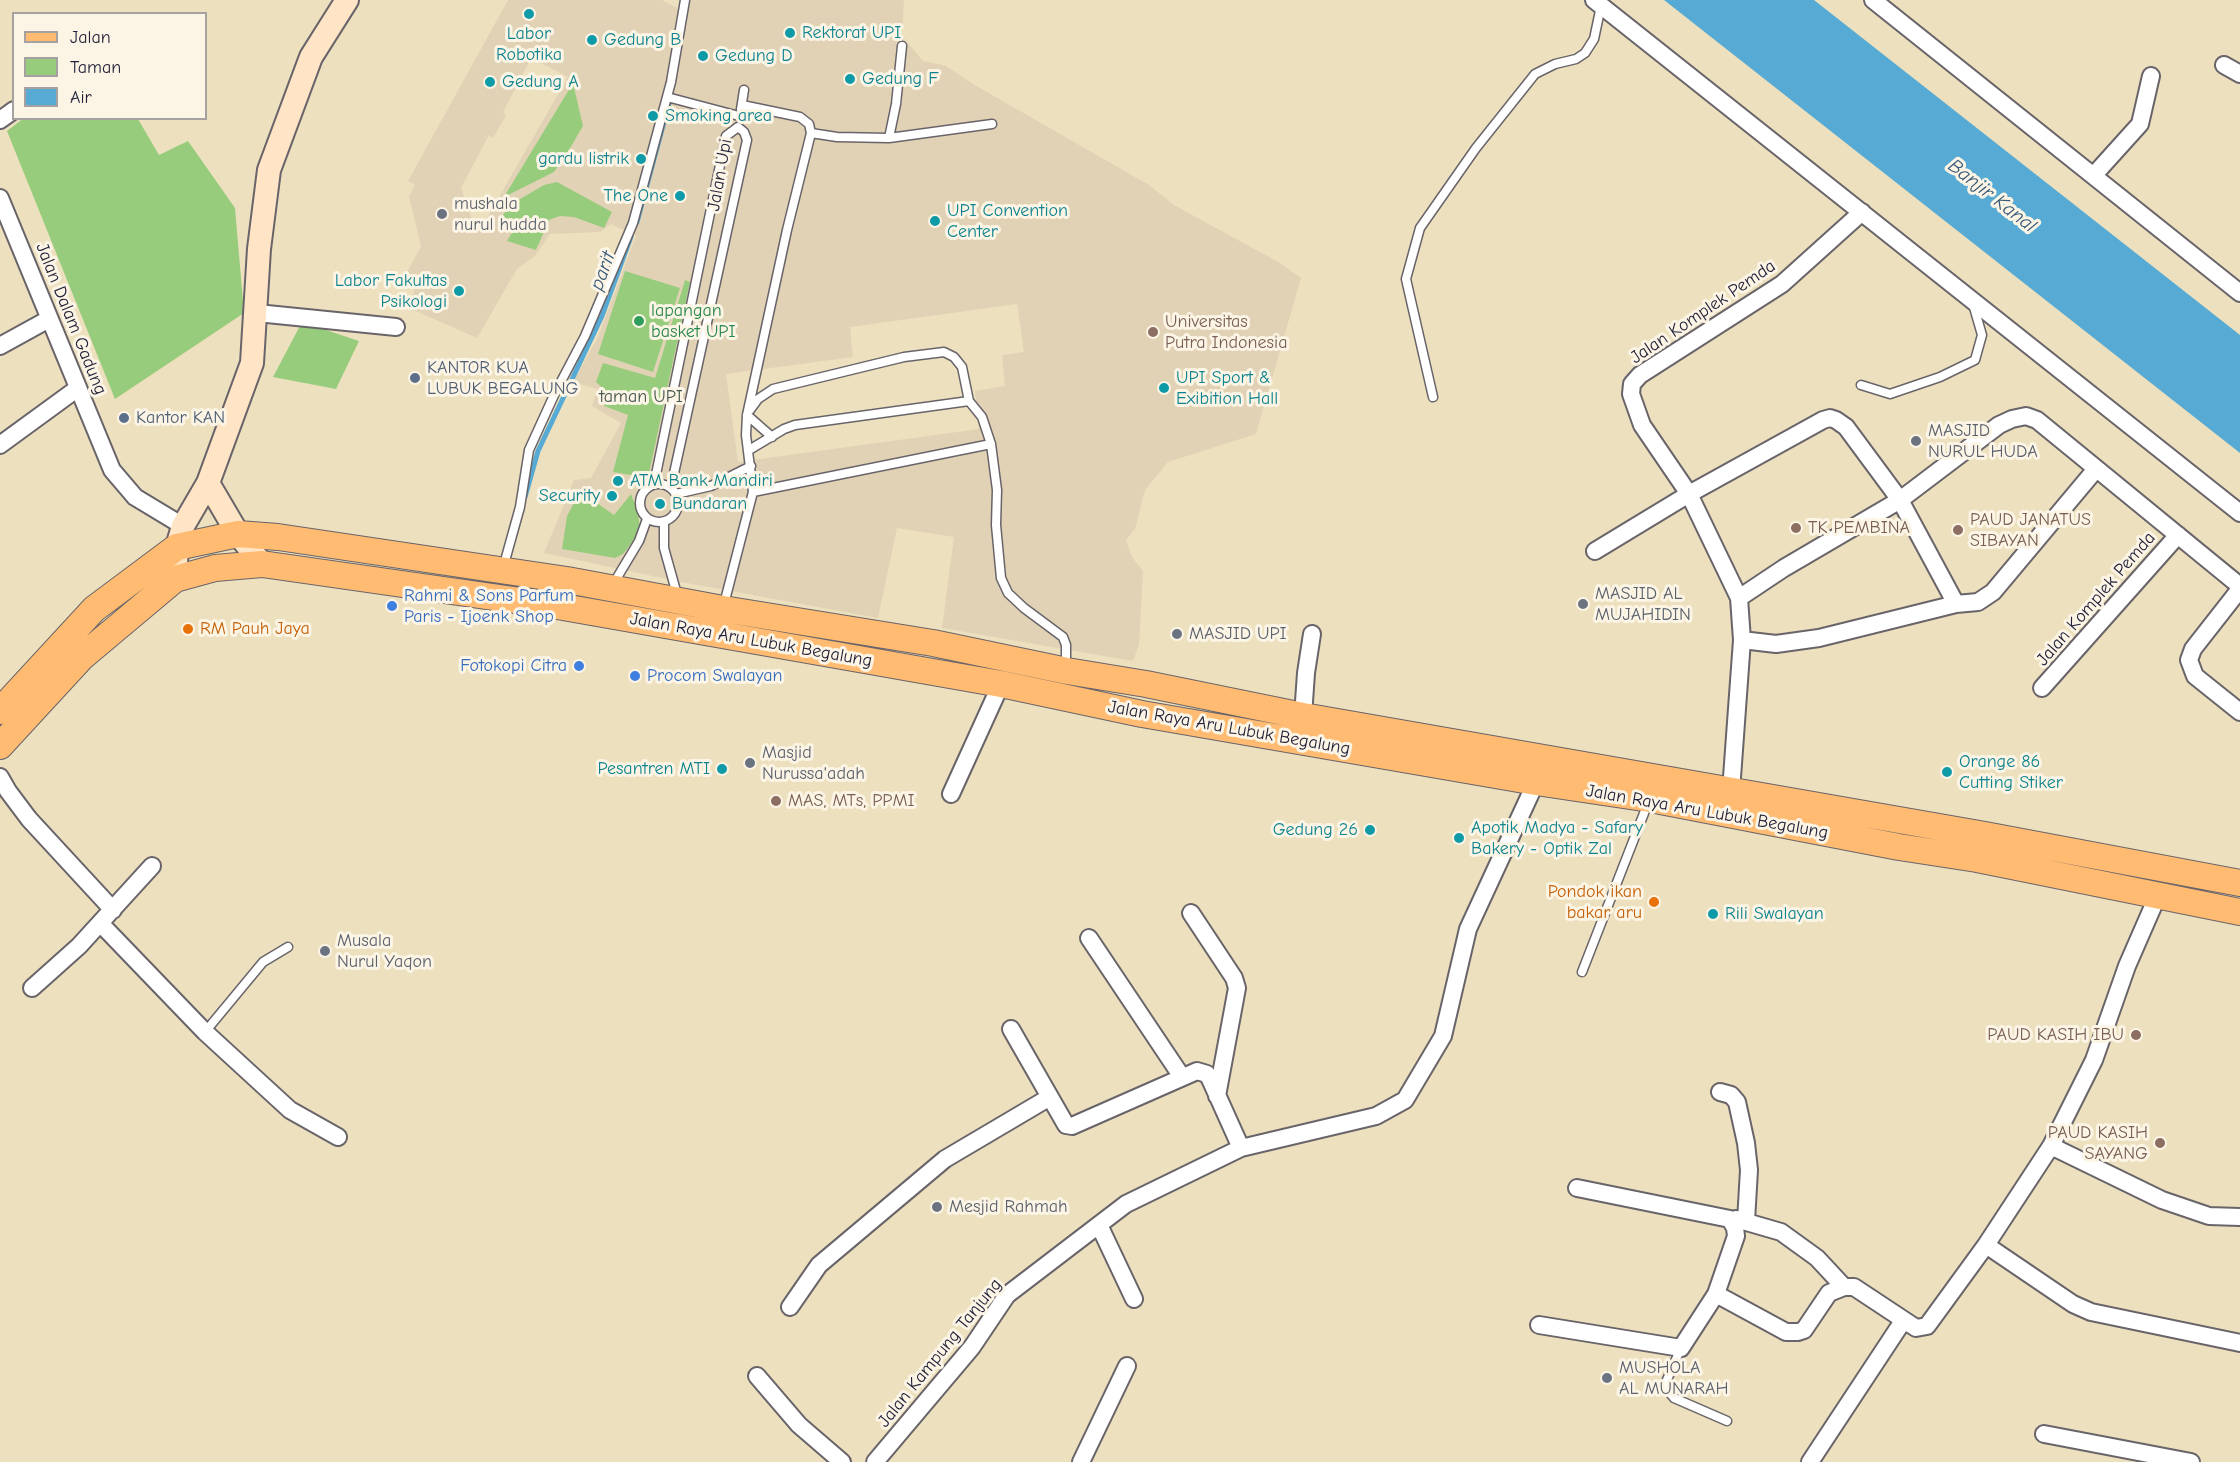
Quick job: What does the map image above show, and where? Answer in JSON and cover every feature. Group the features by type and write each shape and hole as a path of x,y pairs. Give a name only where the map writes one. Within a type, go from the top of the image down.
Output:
{"main road":[{"path":"0,746 82,657 175,579 180,536 208,483 252,363 257,313 259,249 269,170 311,57 347,0"},
{"path":"208,483 238,534 262,564"},
{"name":"Jalan Raya Aru Lubuk Begalung","path":"180,536 238,534 278,537 567,580 723,609 933,643 1302,716 1985,835 2240,883"},
{"path":"0,711 94,609 180,536"},
{"name":"Jalan Raya Aru Lubuk Begalung","path":"175,579 215,568 262,564 563,607 1001,684 1142,714 1536,782 1650,799 1899,847 1977,859 2240,912"},
{"path":"563,607 567,580"},
{"path":"1142,714 1146,684"},
{"path":"1977,859 1985,835"}],"street":[{"path":"1873,0 2240,293"},
{"path":"1598,3 2240,513"},
{"path":"2224,64 2240,74"},
{"path":"2094,175 2140,124 2151,76"},
{"name":"Jalan Dalam Gadung","path":"0,198 112,470 135,497 180,536"},
{"name":"Jalan Komplek Pemda","path":"1731,791 1742,640 1739,598 1689,494 1642,425 1630,394 1632,384 1640,375 1782,284 1862,212"},
{"path":"257,313 396,327"},
{"path":"0,346 49,319"},
{"path":"0,445 78,388"},
{"name":"Jalan Komplek Pemda","path":"1739,598 1784,568 1900,500 1999,425 2020,416 2037,420 2240,588"},
{"path":"1595,551 1689,494 1830,418 1846,427 1900,500 1956,604"},
{"path":"1742,640 1776,644 1819,638 1956,604 1978,602 1993,592 2096,469"},
{"name":"Jalan Komplek Pemda","path":"2042,688 2178,535"},
{"path":"2240,588 2193,649 2189,660 2195,676 2240,712"},
{"path":"1302,716 1312,634"},
{"path":"951,794 1001,684"},
{"path":"0,777 29,819 113,910"},
{"name":"Jalan Kampung Tanjung","path":"875,1462 972,1347 1007,1295 1126,1204 1241,1148 1376,1116 1405,1100 1443,1036 1468,929 1536,782"},
{"path":"32,988 79,946 152,866"},
{"path":"1716,1294 1786,1332 1804,1330 1829,1293 1844,1287 1854,1287 1916,1328 1931,1324 1986,1245 2050,1146 2094,1060 2127,966 2158,896"},
{"path":"1191,914 1234,978 1237,988 1217,1097"},
{"path":"100,923 206,1032 290,1110 338,1137"},
{"path":"1089,938 1182,1077"},
{"path":"1011,1029 1066,1125 1072,1126 1197,1071 1207,1074 1241,1148"},
{"path":"1539,1325 1681,1348 1716,1294 1736,1236 1735,1227 1749,1170 1737,1102 1731,1095 1720,1092"},
{"path":"790,1307 819,1265 945,1159 1050,1097"},
{"path":"2050,1146 2162,1200 2209,1216 2240,1217"},
{"path":"1577,1188 1738,1220 1781,1232 1817,1258 1844,1287"},
{"path":"1099,1225 1134,1299"},
{"path":"1986,1245 2073,1304 2091,1312 2240,1343"},
{"path":"1810,1462 1903,1321"},
{"path":"1080,1462 1127,1366"},
{"path":"757,1376 799,1425 842,1462"},
{"path":"2044,1434 2192,1462"}],"lane":[{"path":"502,571 520,507 530,450 555,393 585,336 633,223 667,97 685,0"},
{"path":"1433,397 1406,279 1420,228 1476,148 1535,74 1555,64 1576,59 1585,53 1594,39 1598,3"},
{"path":"889,138 896,104 902,46"},
{"path":"738,127 744,90"},
{"path":"667,97 740,116"},
{"path":"723,609 753,492 746,431 747,414 787,230 811,133 808,124 800,117 742,105"},
{"path":"811,133 837,137 889,138 992,124"},
{"name":"Jalan Upi","path":"647,519 639,504 641,495 646,488 654,484 726,136 738,127 744,132 747,140 674,490 679,502 672,518 664,522"},
{"path":"1861,385 1890,394 1940,377 1975,360 1982,335 1972,300"},
{"path":"747,414 758,399 773,389 904,357 944,352 954,357 962,367 969,401 982,417 991,444 998,490 996,525 1001,578 1008,593 1063,637 1066,645 1066,671"},
{"path":"749,450 795,425 969,401"},
{"path":"747,414 772,437"},
{"path":"753,492 991,444"},
{"path":"654,484 663,484 674,490 717,484 751,466"},
{"path":"610,589 639,541 647,519 664,522 664,548 678,600"},
{"path":"1582,972 1650,799"},
{"path":"206,1032 263,962 288,946"},
{"path":"1681,1348 1666,1382 1669,1392 1674,1398 1727,1421"}],"shaded area":[{"name":"Universitas Putra Indonesia","path":"508,0 662,0 685,12 687,0 904,0 902,36 923,61 946,66 973,84 1149,185 1174,205 1280,263 1301,278 1256,434 1168,462 1145,490 1135,529 1126,540 1132,557 1143,571 1139,645 1133,661 942,628 954,537 897,528 878,618 676,581 544,553 574,480 591,478 621,423 592,406 597,389 573,382 598,337 636,236 611,224 600,232 550,234 535,256 517,269 477,338 409,308 415,287 403,280 421,246 409,197 415,185 408,181","holes":["531,58 568,77 480,230 475,228 461,188 489,135 493,138 506,115 503,112","572,84 583,126 560,165","685,281 648,478 628,415 604,406 607,392 655,378","1017,304 1024,352 1002,355 1005,386 975,391 979,429 738,462 726,374 853,357 850,327","597,491 593,499 614,515 631,495 636,502 640,519 640,529 631,545 580,492"]}],"green space":[{"path":"573,83 583,126 569,150 554,172 504,197"},
{"path":"21,120 139,120 159,155 188,141 235,208 244,313 115,399 7,131"},
{"path":"557,182 612,212 604,228 574,217 560,216 549,220 536,250 507,241 515,228 499,221 510,205 544,185"},
{"name":"lapangan basket UPI","path":"625,271 680,288 653,372 598,354"},
{"name":"taman UPI","path":"685,280 690,282 648,478 613,472 628,415 604,406 607,392 596,382 603,363 655,378"},
{"path":"302,322 359,341 336,389 273,377"},
{"path":"597,491 593,500 614,515 631,494 638,511 640,529 623,554 615,558 562,549 567,516 580,492"}],"water":[{"name":"Banjir Kanal","path":"1664,0 1814,0 2240,335 2240,453"}],"waterway":[{"name":"parit","path":"637,222 671,96"},
{"name":"parit","path":"525,497 538,451 602,316 631,237"}],"place":[{"name":"Labor Robotika","path":"529,14"},
{"name":"Rektorat UPI","path":"790,33"},
{"name":"Gedung B","path":"592,40"},
{"name":"Gedung D","path":"703,56"},
{"name":"Gedung F","path":"850,79"},
{"name":"Gedung A","path":"490,82"},
{"name":"Smoking area","path":"653,116"},
{"name":"gardu listrik","path":"641,159"},
{"name":"The One","path":"680,196"},
{"name":"mushala nurul hudda","path":"442,214"},
{"name":"UPI Convention Center","path":"935,221"},
{"name":"Labor Fakultas Psikologi","path":"459,291"},
{"name":"lapangan basket UPI","path":"639,321"},
{"name":"Universitas Putra Indonesia","path":"1153,332"},
{"name":"KANTOR KUA LUBUK BEGALUNG","path":"415,378"},
{"name":"UPI Sport & Exibition Hall","path":"1164,388"},
{"name":"Kantor KAN","path":"124,418"},
{"name":"MASJID NURUL HUDA","path":"1916,441"},
{"name":"ATM Bank Mandiri","path":"618,481"},
{"name":"Security","path":"612,496"},
{"name":"Bundaran","path":"660,504"},
{"name":"TK PEMBINA","path":"1796,528"},
{"name":"PAUD JANATUS SIBAYAN","path":"1958,530"},
{"name":"MASJID AL MUJAHIDIN","path":"1583,604"},
{"name":"Rahmi & Sons Parfum Paris - Ijoenk Shop","path":"392,606"},
{"name":"RM Pauh Jaya","path":"188,629"},
{"name":"MASJID UPI","path":"1177,634"},
{"name":"Fotokopi Citra","path":"579,666"},
{"name":"Procom Swalayan","path":"635,676"},
{"name":"Masjid Nurussa'adah","path":"750,763"},
{"name":"Pesantren MTI","path":"722,769"},
{"name":"Orange 86 Cutting Stiker","path":"1947,772"},
{"name":"MAS, MTs, PPMI","path":"776,801"},
{"name":"Gedung 26","path":"1370,830"},
{"name":"Apotik Madya - Safary Bakery - Optik Zal","path":"1459,838"},
{"name":"Pondok ikan bakar aru","path":"1654,902"},
{"name":"Rili Swalayan","path":"1713,914"},
{"name":"Musala Nurul Yaqon","path":"325,951"},
{"name":"PAUD KASIH IBU","path":"2136,1035"},
{"name":"PAUD KASIH SAYANG","path":"2160,1143"},
{"name":"Mesjid Rahmah","path":"937,1207"},
{"name":"MUSHOLA AL MUNARAH","path":"1607,1378"}]}
